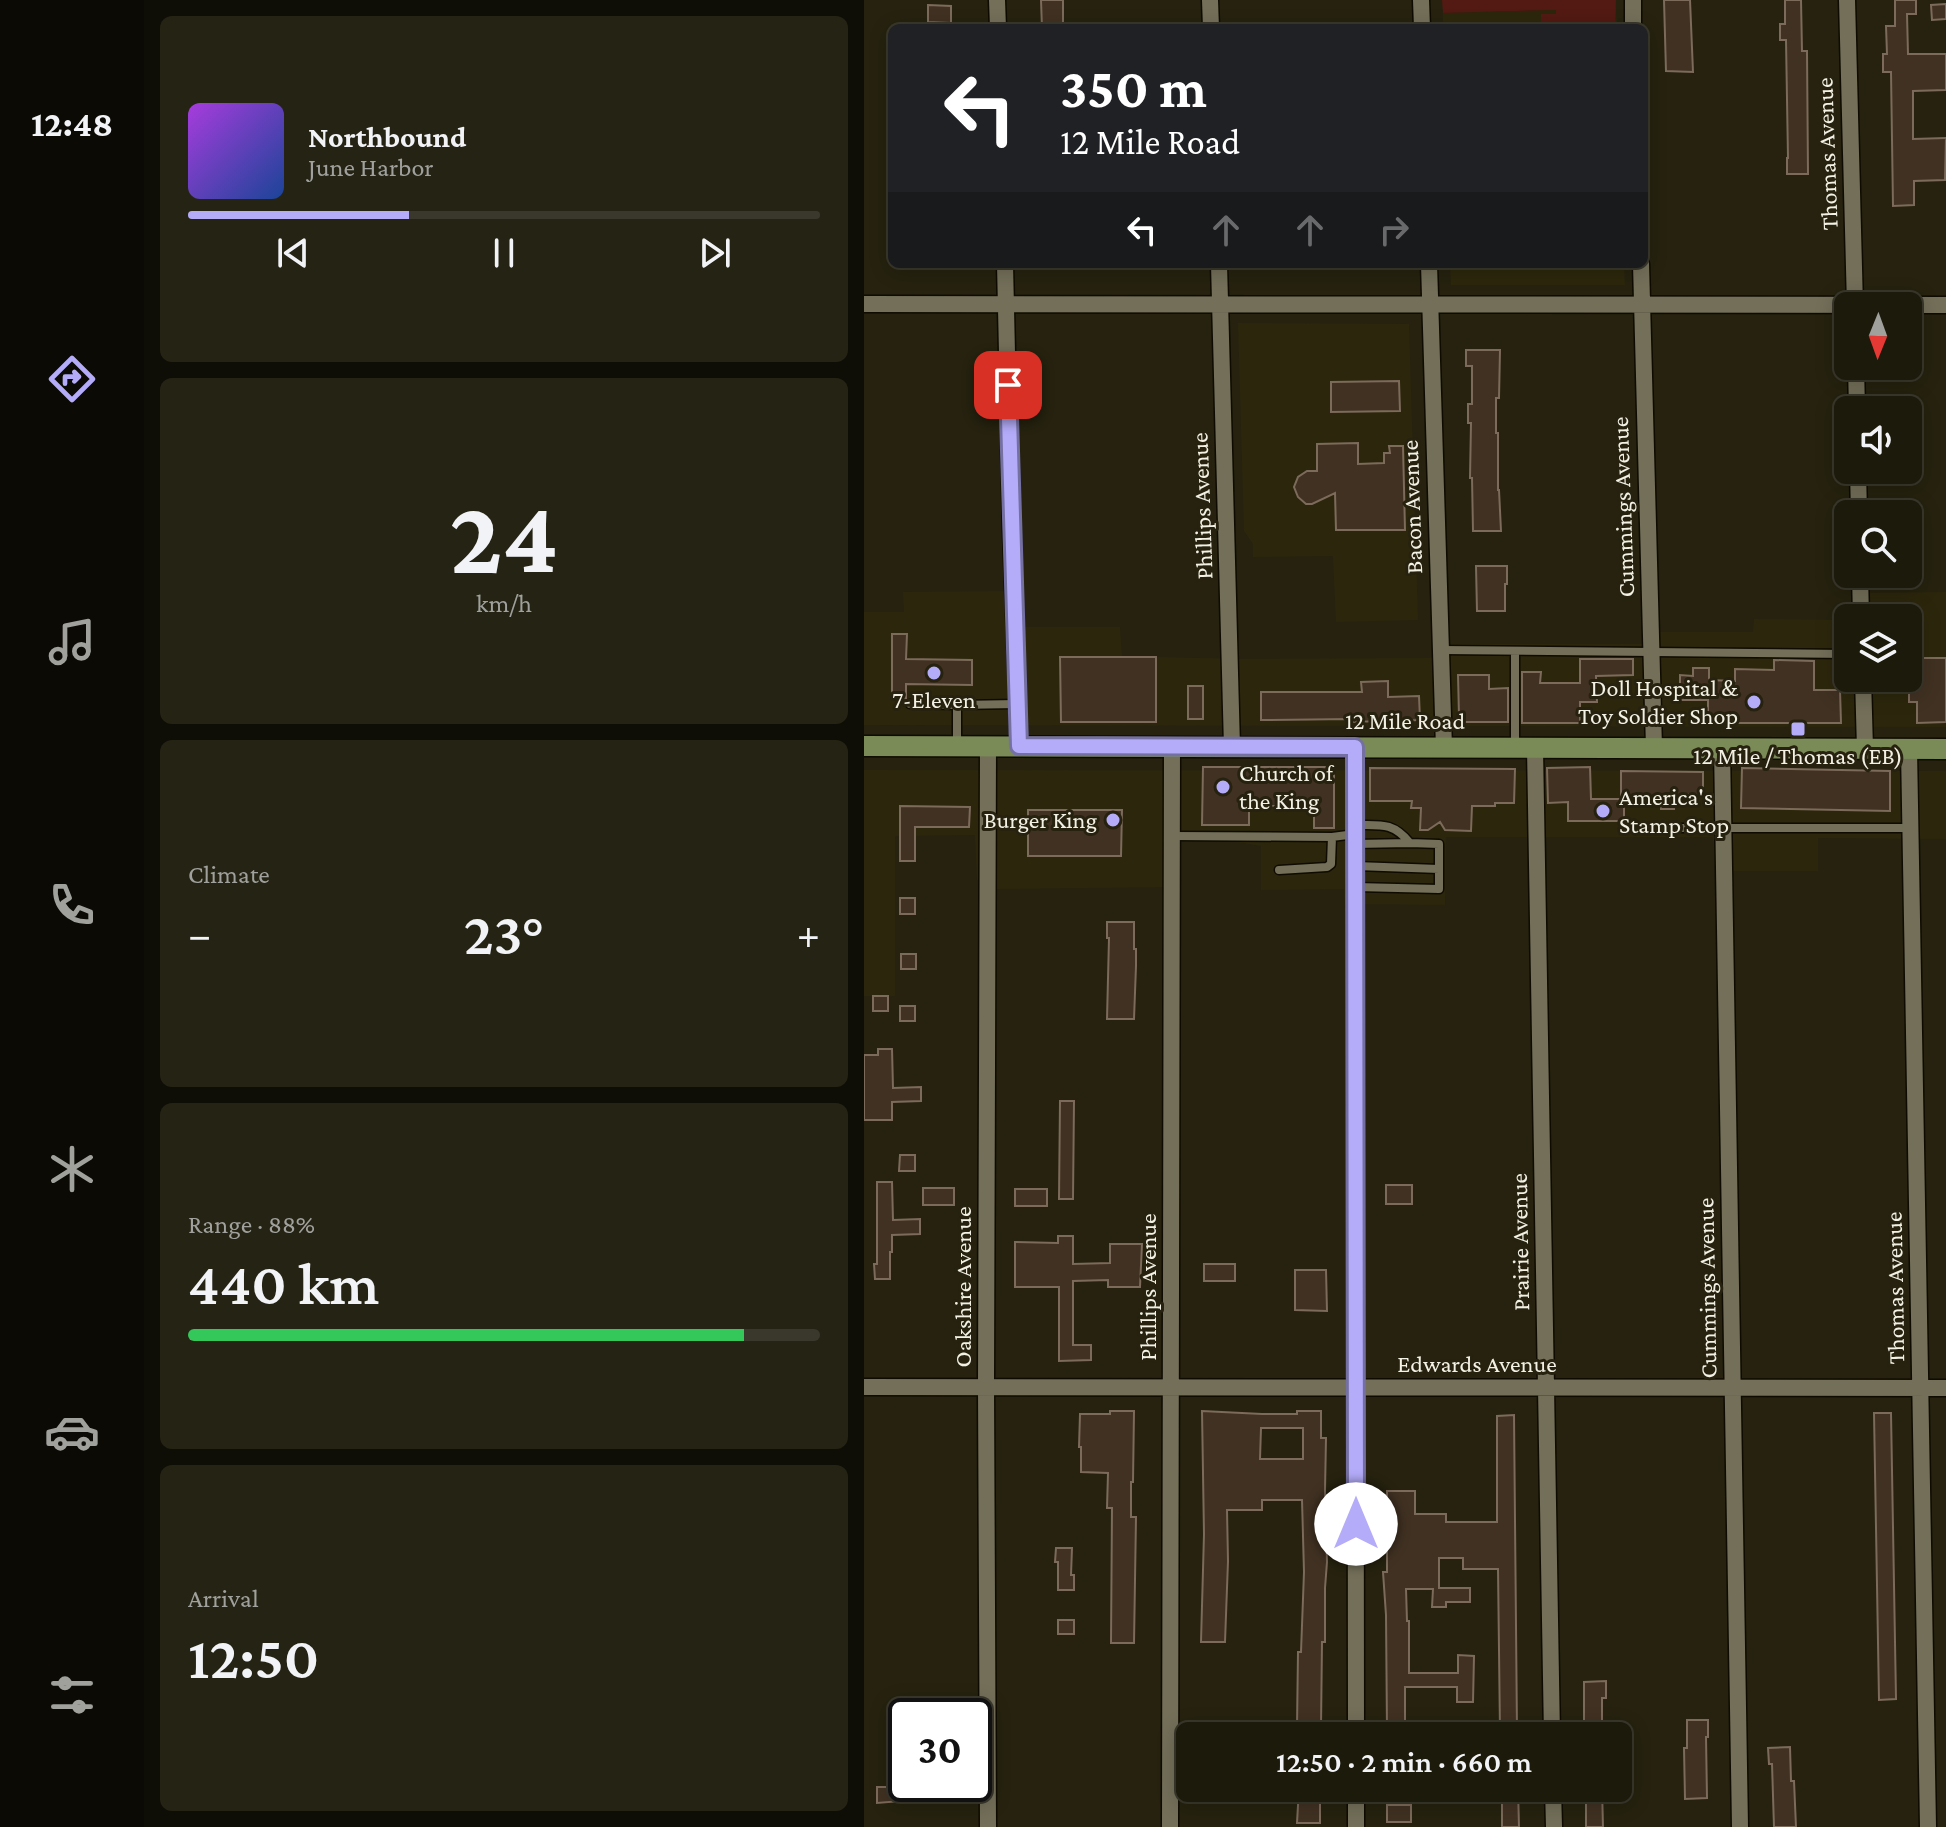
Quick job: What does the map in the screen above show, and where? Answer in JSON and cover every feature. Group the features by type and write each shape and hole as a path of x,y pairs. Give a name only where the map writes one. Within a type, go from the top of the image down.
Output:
{"main road":[{"name":"12 Mile Road","path":"864,746 1946,749"}],"street":[{"path":"997,0 998,24"},
{"path":"1210,0 1211,24"},
{"path":"1421,0 1422,24"},
{"path":"1633,0 1633,24"},
{"name":"Thomas Avenue","path":"1847,0 1855,292"},
{"path":"1005,268 1019,746"},
{"name":"Phillips Avenue","path":"1219,268 1232,747"},
{"name":"Bacon Avenue","path":"1429,268 1444,748"},
{"name":"Cummings Avenue","path":"1641,268 1654,748"},
{"path":"864,304 1834,306"},
{"path":"1922,305 1946,305"},
{"path":"1863,692 1865,749"},
{"name":"Oakshire Avenue","path":"988,746 988,1827"},
{"name":"Phillips Avenue","path":"1170,1827 1172,747"},
{"path":"1355,747 1356,1722"},
{"name":"Prairie Avenue","path":"1525,748 1546,1388 1552,1722"},
{"name":"Cummings Avenue","path":"1722,748 1740,1827"},
{"name":"Thomas Avenue","path":"1909,749 1928,1827"},
{"name":"Edwards Avenue","path":"864,1387 1946,1388"},
{"path":"1356,1802 1356,1827"},
{"path":"1553,1802 1554,1827"}],"lane":[{"path":"1440,650 1834,654"},
{"path":"1515,651 1525,748"},
{"path":"910,704 1017,704"},
{"path":"957,705 957,746"},
{"path":"1172,836 1332,837 1384,825 1400,831 1410,843"},
{"path":"1649,828 1912,828"},
{"path":"1355,834 1410,843 1439,844 1439,889 1356,887"},
{"path":"1279,870 1327,867 1332,859 1332,837"},
{"path":"1356,866 1439,869"}],"shaded area":[{"path":"1442,0 1616,0 1615,24 1541,24 1541,14 1556,14 1556,10 1443,13"},
{"path":"1616,8 1617,24 1443,24 1443,13"},
{"path":"1450,268 1624,268 1625,285 1451,285"},
{"path":"1238,323 1409,324 1418,620 1336,622 1333,556 1253,557 1253,544 1244,531"},
{"path":"1024,591 1025,627 1120,627 1122,658 1430,658 1451,644 1642,644 1643,632 1753,632 1754,619 1834,620 1834,692 1922,692 1922,604 1851,604 1851,593 1946,592 1946,727 864,725 864,612 904,612 903,592"},
{"path":"864,770 1946,771 1946,839 1818,838 1818,871 1715,871 1713,837 1446,837 1445,905 1345,904 1344,889 1261,890 1261,846 1232,841 1180,842 1180,887 997,889 977,880 975,835 895,836 895,996 864,996"}],"building":[{"path":"1041,0 1063,0 1063,24 1042,24"},
{"path":"1664,0 1690,0 1693,72 1666,71"},
{"path":"1785,0 1801,0 1802,51 1807,51 1808,174 1787,174 1786,40 1780,40 1780,24 1785,24"},
{"path":"1895,0 1916,0 1916,14 1907,14 1908,54 1946,54 1946,90 1913,91 1913,139 1946,138 1945,180 1914,181 1914,205 1893,206 1891,72 1883,72 1883,54 1887,54 1886,26 1895,26"},
{"path":"1946,4 1946,19 1932,20 1931,5"},
{"path":"928,5 951,6 951,23 928,22"},
{"path":"1466,350 1500,350 1496,433 1501,531 1473,531 1471,423 1468,423 1468,404 1472,404 1472,366 1466,366"},
{"path":"1399,381 1400,411 1331,412 1331,382"},
{"path":"1358,443 1358,464 1384,463 1384,453 1390,453 1389,446 1403,446 1405,530 1336,530 1335,493 1312,504 1306,504 1298,497 1294,487 1298,477 1307,471 1317,471 1317,444"},
{"path":"1476,566 1507,566 1505,611 1477,611"},
{"path":"892,634 907,634 906,659 972,660 972,685 906,684 906,698 892,699"},
{"path":"1060,657 1156,657 1156,722 1061,722"},
{"path":"1922,658 1946,658 1946,722 1917,723 1917,702 1909,702 1909,692 1922,692"},
{"path":"1580,659 1633,659 1633,675 1596,676 1597,702 1580,702 1580,723 1522,723 1522,672 1541,672 1540,683 1580,683"},
{"path":"1774,660 1814,661 1814,690 1840,692 1841,723 1708,723 1708,700 1680,700 1680,675 1693,676 1693,668 1709,668 1709,680 1735,681 1735,669 1774,670"},
{"path":"1458,675 1489,675 1489,689 1508,688 1508,722 1464,722 1459,716"},
{"path":"1388,681 1388,697 1419,696 1420,720 1261,720 1261,692 1362,692 1361,682"},
{"path":"1188,686 1203,686 1203,719 1188,719"},
{"path":"1203,767 1334,767 1334,828 1314,828 1314,806 1249,806 1249,825 1202,825"},
{"path":"1590,767 1591,799 1624,799 1624,821 1568,821 1568,802 1548,803 1547,768"},
{"path":"1370,768 1515,769 1514,803 1472,806 1471,831 1445,830 1440,822 1428,830 1420,830 1421,808 1411,808 1412,801 1370,801"},
{"path":"1742,768 1890,771 1890,811 1741,808"},
{"path":"1621,771 1703,772 1703,794 1687,794 1687,799 1674,799 1674,809 1661,809 1661,798 1621,797"},
{"path":"900,806 970,807 969,827 915,827 915,861 900,861"},
{"path":"1028,810 1122,810 1121,856 1028,856"},
{"path":"900,898 915,898 915,914 900,914"},
{"path":"1107,922 1134,922 1134,1019 1107,1019"},
{"path":"901,954 916,954 916,969 901,969"},
{"path":"873,996 888,996 888,1011 873,1011"},
{"path":"900,1006 915,1006 915,1021 900,1021"},
{"path":"878,1049 892,1049 893,1088 921,1087 921,1101 892,1102 892,1120 864,1120 864,1055 878,1055"},
{"path":"1060,1101 1074,1101 1073,1199 1059,1199"},
{"path":"900,1155 915,1155 915,1171 899,1171"},
{"path":"877,1182 892,1182 893,1220 920,1219 920,1234 892,1235 890,1279 875,1279"},
{"path":"1386,1185 1412,1185 1412,1204 1386,1204"},
{"path":"923,1188 954,1188 954,1205 923,1205"},
{"path":"1015,1189 1047,1189 1047,1206 1015,1206"},
{"path":"1058,1236 1073,1236 1073,1264 1110,1263 1110,1244 1142,1244 1140,1287 1108,1287 1108,1280 1073,1281 1073,1345 1091,1345 1091,1360 1059,1361 1059,1287 1015,1287 1015,1242 1058,1243"},
{"path":"1204,1264 1235,1264 1235,1281 1204,1281"},
{"path":"1295,1270 1326,1270 1327,1311 1295,1310"},
{"path":"1110,1411 1134,1411 1131,1517 1136,1517 1134,1643 1111,1643 1112,1508 1107,1508 1108,1473 1081,1472 1080,1414 1110,1414"},
{"path":"1202,1411 1297,1414 1297,1411 1321,1411 1321,1438 1326,1438 1327,1562 1321,1722 1297,1722 1304,1572 1302,1500 1262,1500 1262,1510 1227,1510 1225,1642 1201,1642 1204,1534","holes":["1261,1428 1303,1428 1303,1459 1260,1459"]},
{"path":"1874,1413 1891,1413 1896,1699 1879,1700"},
{"path":"1514,1415 1517,1722 1500,1722 1498,1569 1463,1569 1463,1558 1439,1558 1439,1588 1470,1588 1470,1602 1446,1602 1446,1607 1432,1607 1433,1589 1406,1589 1409,1673 1458,1673 1458,1655 1474,1656 1473,1702 1457,1702 1457,1687 1405,1687 1405,1722 1387,1722 1383,1572 1387,1572 1387,1491 1415,1491 1415,1514 1446,1514 1446,1522 1497,1522 1497,1416"},
{"path":"1056,1548 1072,1548 1074,1590 1058,1590"},
{"path":"1058,1620 1074,1620 1074,1634 1058,1634"},
{"path":"1606,1681 1602,1722 1584,1722 1584,1682"},
{"path":"1687,1720 1708,1720 1707,1798 1685,1799"},
{"path":"1790,1747 1796,1827 1774,1827 1772,1764 1769,1764 1768,1748"},
{"path":"877,1787 888,1787 889,1802 877,1803"},
{"path":"1298,1802 1320,1802 1320,1823 1297,1823"},
{"path":"1502,1802 1518,1802 1519,1827 1502,1827"},
{"path":"1586,1802 1602,1802 1603,1827 1586,1827"},
{"path":"1387,1805 1411,1805 1411,1822 1387,1822"}],"place":[{"name":"7-Eleven","path":"934,673"},
{"name":"Doll Hospital & Toy Soldier Shop","path":"1754,702"},
{"name":"12 Mile / Thomas (EB)","path":"1798,729"},
{"name":"Church of the King","path":"1223,787"},
{"name":"America's Stamp Stop","path":"1603,811"},
{"name":"Burger King","path":"1113,820"}],"route":[{"path":"1008,385 1019,746 1355,747 1356,1524"}]}
